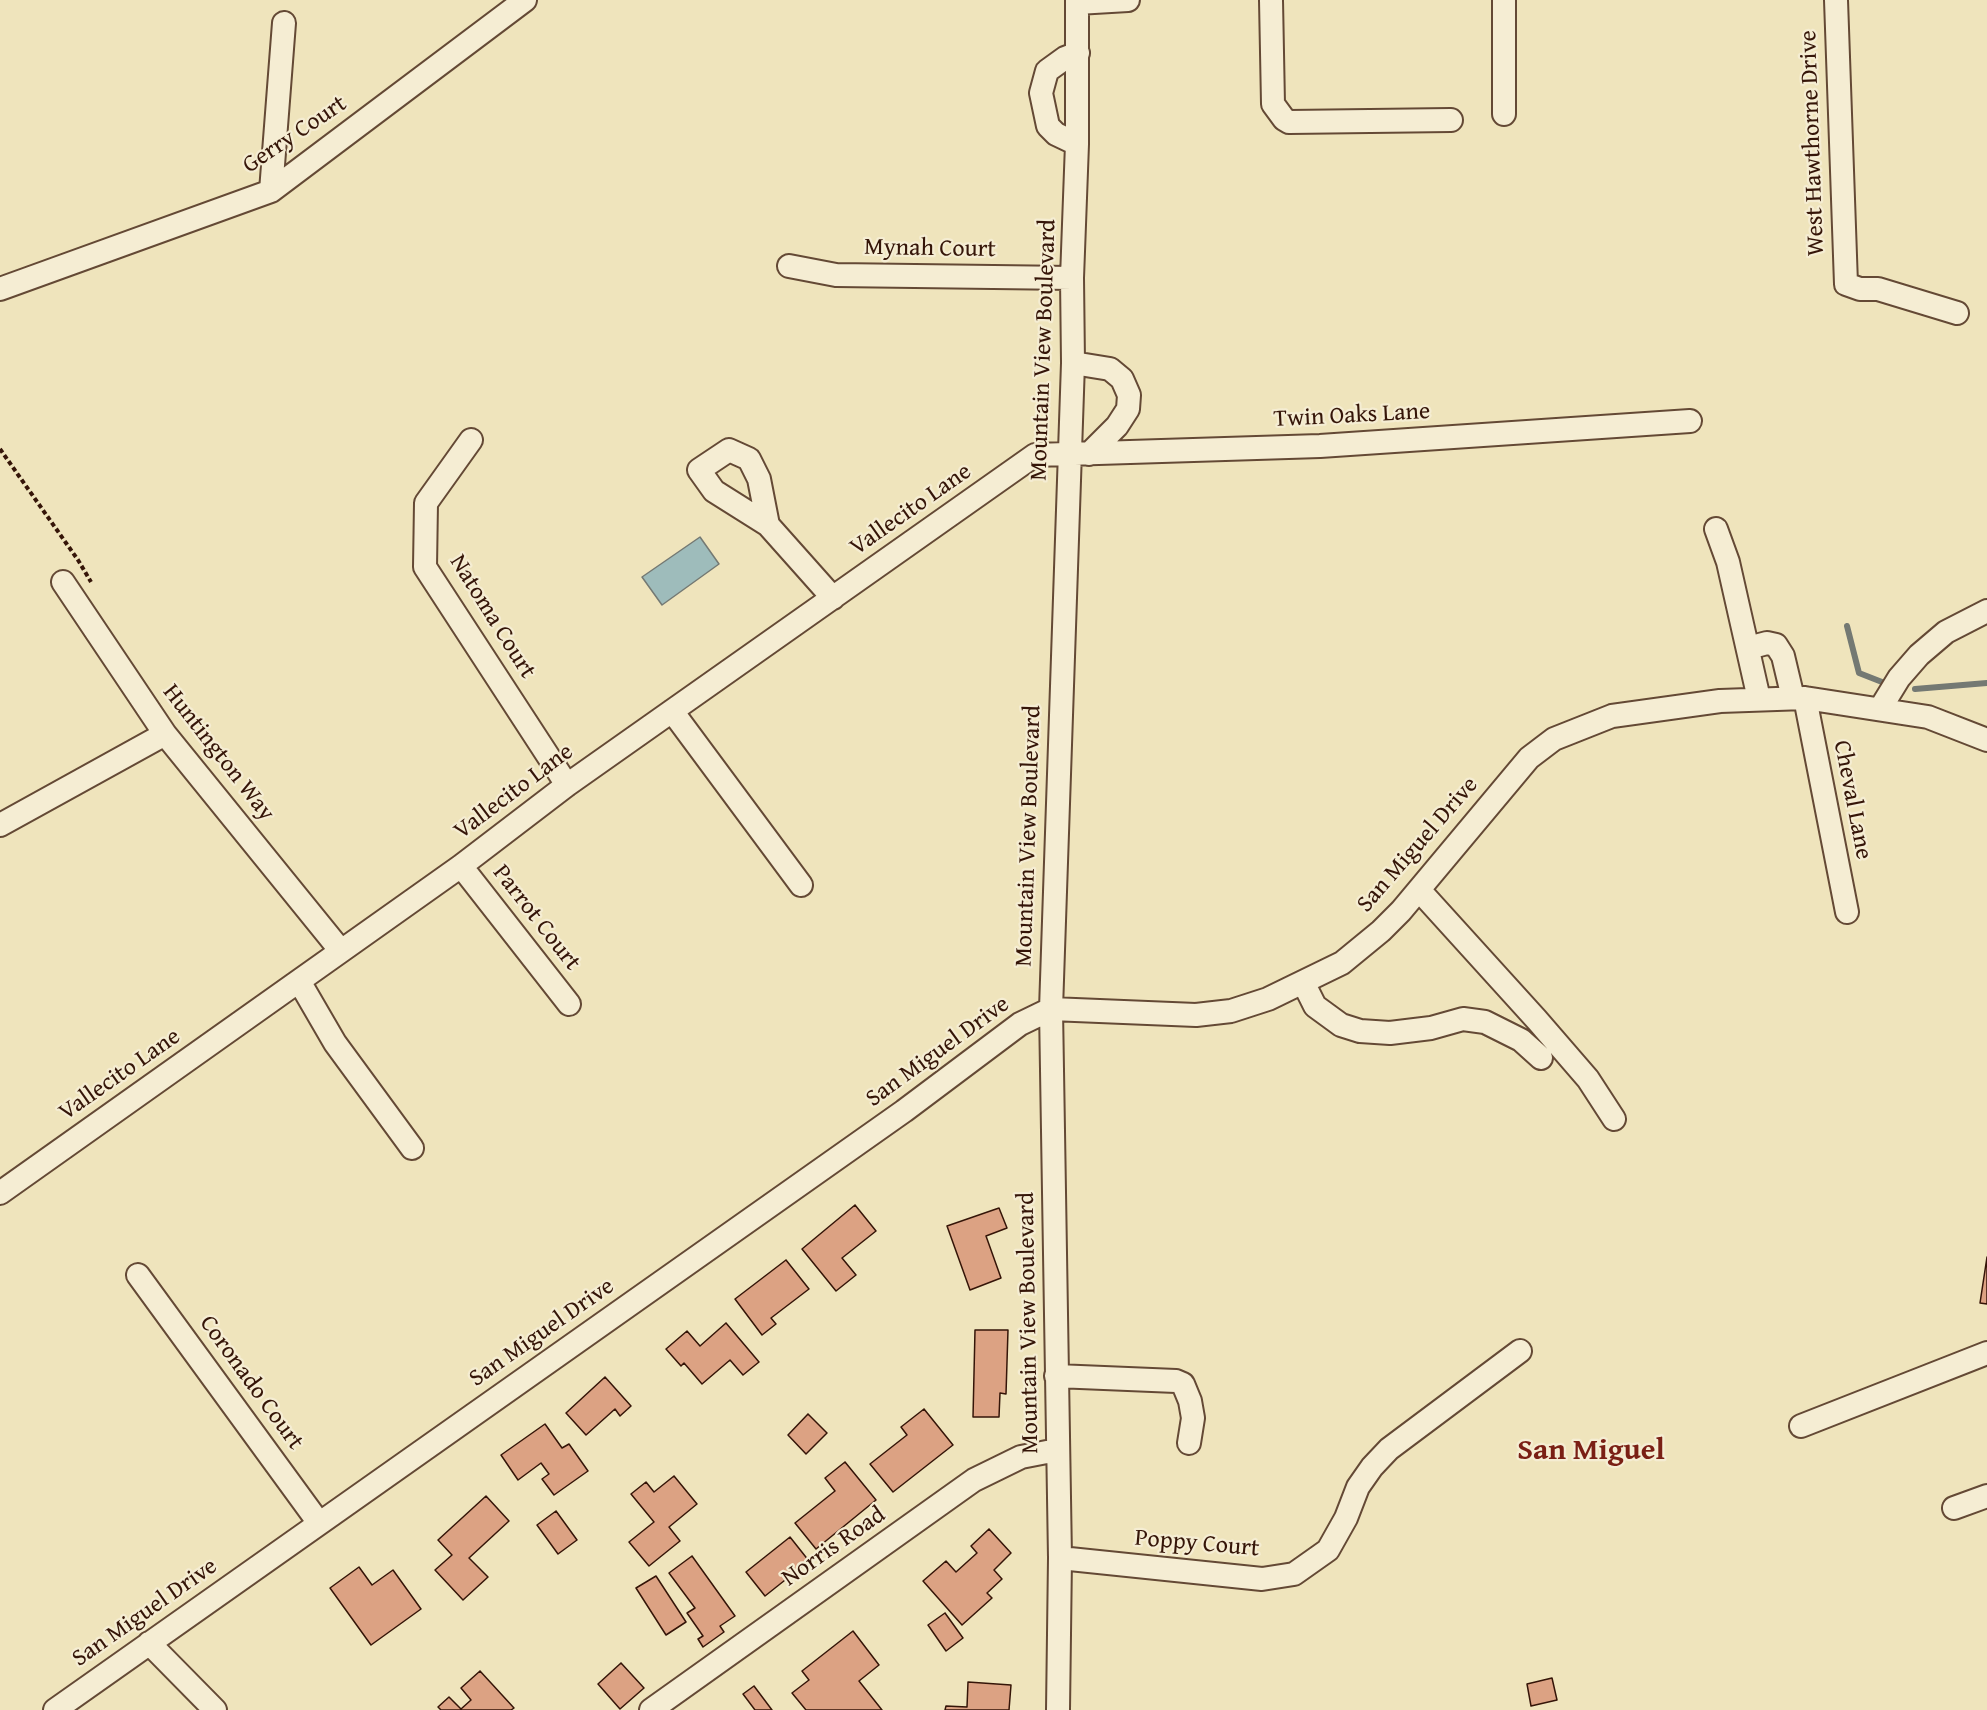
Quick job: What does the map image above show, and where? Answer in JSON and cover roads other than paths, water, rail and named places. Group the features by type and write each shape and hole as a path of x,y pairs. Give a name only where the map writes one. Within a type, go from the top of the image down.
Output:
{"street":[{"name":"Gerry Court","path":"0,289 271,191 525,0"},
{"path":"1077,2 1128,0"},
{"path":"1271,0 1273,104 1284,120 1289,122 1451,120"},
{"path":"1504,0 1504,114"},
{"name":"West Hawthorne Drive","path":"1836,0 1846,285 1878,290 1958,314"},
{"name":"Mountain View Boulevard","path":"1058,1710 1060,1558 1051,1009 1079,454 1073,363 1072,278 1077,144 1077,2"},
{"path":"271,191 284,23"},
{"path":"1077,144 1056,134 1048,126 1041,93 1047,71 1065,58 1078,53"},
{"name":"Mynah Court","path":"789,266 836,275 1072,278"},
{"path":"1073,363 1110,369 1122,379 1129,395 1128,409 1117,426 1079,454"},
{"name":"Twin Oaks Lane","path":"1079,454 1320,446 1690,421"},
{"name":"Natoma Court","path":"471,440 426,503 425,567 567,785"},
{"name":"Vallecito Lane","path":"0,1193 461,866 567,785 1035,455 1079,454"},
{"path":"768,525 833,598"},
{"path":"1716,529 1728,562 1759,699"},
{"name":"Huntington Way","path":"63,582 165,734 341,951"},
{"path":"1880,709 1899,678 1919,654 1946,632 1987,611"},
{"name":"Cheval Lane","path":"1748,648 1767,643 1776,645 1783,656 1799,698 1847,912"},
{"name":"San Miguel Drive","path":"55,1710 904,1111 1020,1024 1051,1009 1196,1015 1231,1011 1268,999 1342,963 1381,931 1420,891 1515,773 1529,758 1554,739 1583,725 1612,716 1720,701 1799,698 1928,717 1987,740"},
{"path":"672,711 801,885"},
{"path":"0,825 165,734"},
{"name":"Parrot Court","path":"461,866 568,1004"},
{"path":"1420,891 1588,1079 1614,1119"},
{"path":"298,981 335,1043 412,1148"},
{"path":"1303,982 1315,1006 1341,1024 1360,1031 1411,1030 1463,1019 1485,1022 1521,1040 1541,1058"},
{"name":"Coronado Court","path":"138,1275 319,1523"},
{"name":"Poppy Court","path":"1060,1558 1262,1579 1293,1574 1329,1550 1346,1518 1358,1487 1389,1449 1520,1352"},
{"path":"1800,1426 1987,1353"},
{"path":"1056,1376 1176,1381 1183,1384 1190,1401 1193,1418 1189,1443"},
{"name":"Norris Road","path":"651,1710 974,1480 1021,1457 1057,1450"},
{"path":"1954,1508 1987,1496"},
{"path":"149,1643 215,1710"}],"water":[{"path":"700,537 719,564 662,605 642,577"}],"waterway":[{"path":"1847,626 1859,673 1882,682"},
{"path":"1915,689 1987,683"}],"district":[{"name":"San Miguel","path":"1591,1451"}]}
